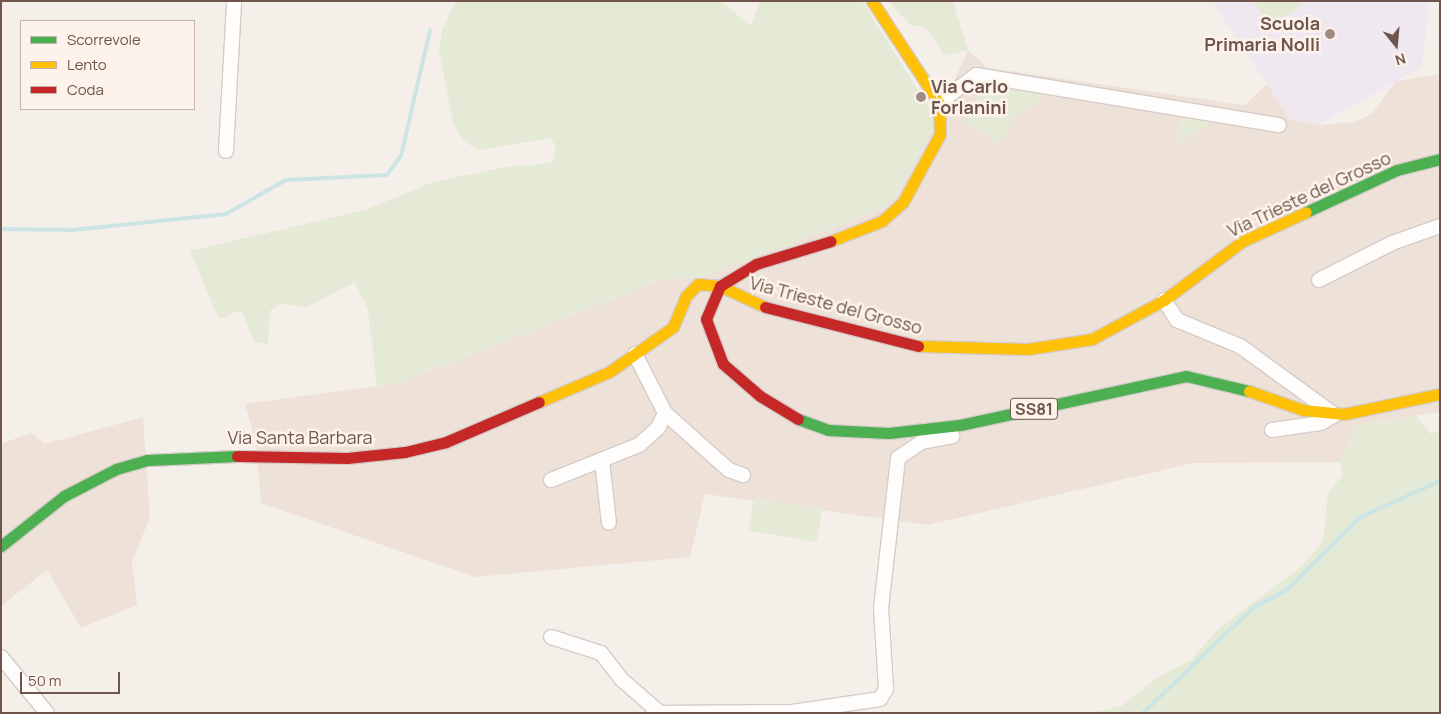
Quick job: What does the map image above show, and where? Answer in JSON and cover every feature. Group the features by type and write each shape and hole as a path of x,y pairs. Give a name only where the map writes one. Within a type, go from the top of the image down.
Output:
{"street":[{"path":"226,151 234,1"},
{"path":"720,286 756,264 869,228 893,213 934,149 942,120 939,103 872,1"},
{"path":"939,103 976,75 1172,113 1279,125"},
{"name":"Via Trieste del Grosso","path":"720,286 756,305 917,346 1063,346 1092,339 1164,300 1243,241 1397,170 1440,159"},
{"path":"1319,280 1392,243 1440,226"},
{"name":"Via Santa Barbara","path":"1,546 64,496 116,470 148,460 198,455 347,458 405,452 517,415 609,372 673,327 686,296 698,284 720,286"},
{"name":"SS81","path":"720,286 706,319 723,364 791,416 828,430 889,433 984,419 1186,376 1218,380 1303,410 1334,413 1440,394"},
{"path":"1164,300 1177,320 1240,346 1334,413 1321,423 1272,430 1323,431"},
{"path":"635,354 664,413 729,470 743,475"},
{"path":"551,480 639,445 658,428 664,413"},
{"path":"551,637 601,653 621,679 656,712 792,712 880,699 886,689 881,608 898,458 922,442 973,432 984,419"},
{"path":"602,460 609,523"},
{"path":"1,658 47,713"}],"shaded area":[{"name":"Scuola Primaria Nolli","path":"1212,1 1430,1 1422,67 1318,125 1290,119"},
{"path":"968,50 988,68 1236,104 1245,105 1267,84 1290,119 1318,125 1355,122 1371,114 1396,81 1440,74 1440,412 1357,425 1340,462 1193,463 928,525 705,494 690,557 475,577 261,503 256,444 245,404 399,383 660,280 698,278 932,131"},
{"path":"143,417 150,517 132,562 137,605 81,628 47,570 1,606 1,444 31,433 45,444"}],"green space":[{"path":"456,1 720,1 751,26 760,1 862,1 937,120 900,190 881,210 698,278 660,280 399,383 377,386 368,310 355,282 305,308 282,303 270,311 268,344 254,342 241,310 219,319 190,251 368,209 433,182 505,167 552,163 556,148 551,138 477,150 463,140 453,123 439,50 442,30"},
{"path":"888,1 953,1 968,50 945,56 925,27 911,25"},
{"path":"1254,1 1300,1 1303,6 1268,26"},
{"path":"987,80 1053,90 1014,118 999,144 963,121"},
{"path":"1185,111 1211,116 1208,127 1173,145"},
{"path":"1416,416 1431,434 1440,430 1440,713 1094,712 1122,706 1155,679 1191,660 1219,628 1303,565 1323,541 1328,493 1342,476 1340,462 1357,425"},
{"path":"754,498 822,509 817,541 749,531"}],"waterway":[{"path":"1,229 73,230 226,214 286,180 387,175 401,156 430,30"},
{"path":"1143,713 1253,608 1288,589 1359,518 1440,481"}],"traffic: fast":[{"path":"1306,212 1397,170 1440,159"},
{"path":"798,419 828,430 889,433 960,425 1186,376 1249,391"},
{"path":"1,546 64,496 116,469 148,460 237,456"}],"traffic: slow":[{"path":"831,241 882,221 903,202 940,134 939,103 872,1"},
{"path":"918,346 1028,349 1092,339 1164,300 1243,241 1306,212"},
{"path":"539,402 609,372 673,327 686,296 698,284 720,286 765,307"},
{"path":"1249,391 1303,410 1344,414 1440,394"}],"traffic: jam":[{"path":"798,419 760,396 723,364 706,319 720,286 756,264 831,241"},
{"path":"765,307 918,346"},
{"path":"237,456 347,458 405,452 446,442 539,402"}],"place":[{"name":"Scuola Primaria Nolli","path":"1330,34"},
{"name":"Via Carlo Forlanini","path":"921,97"}]}
